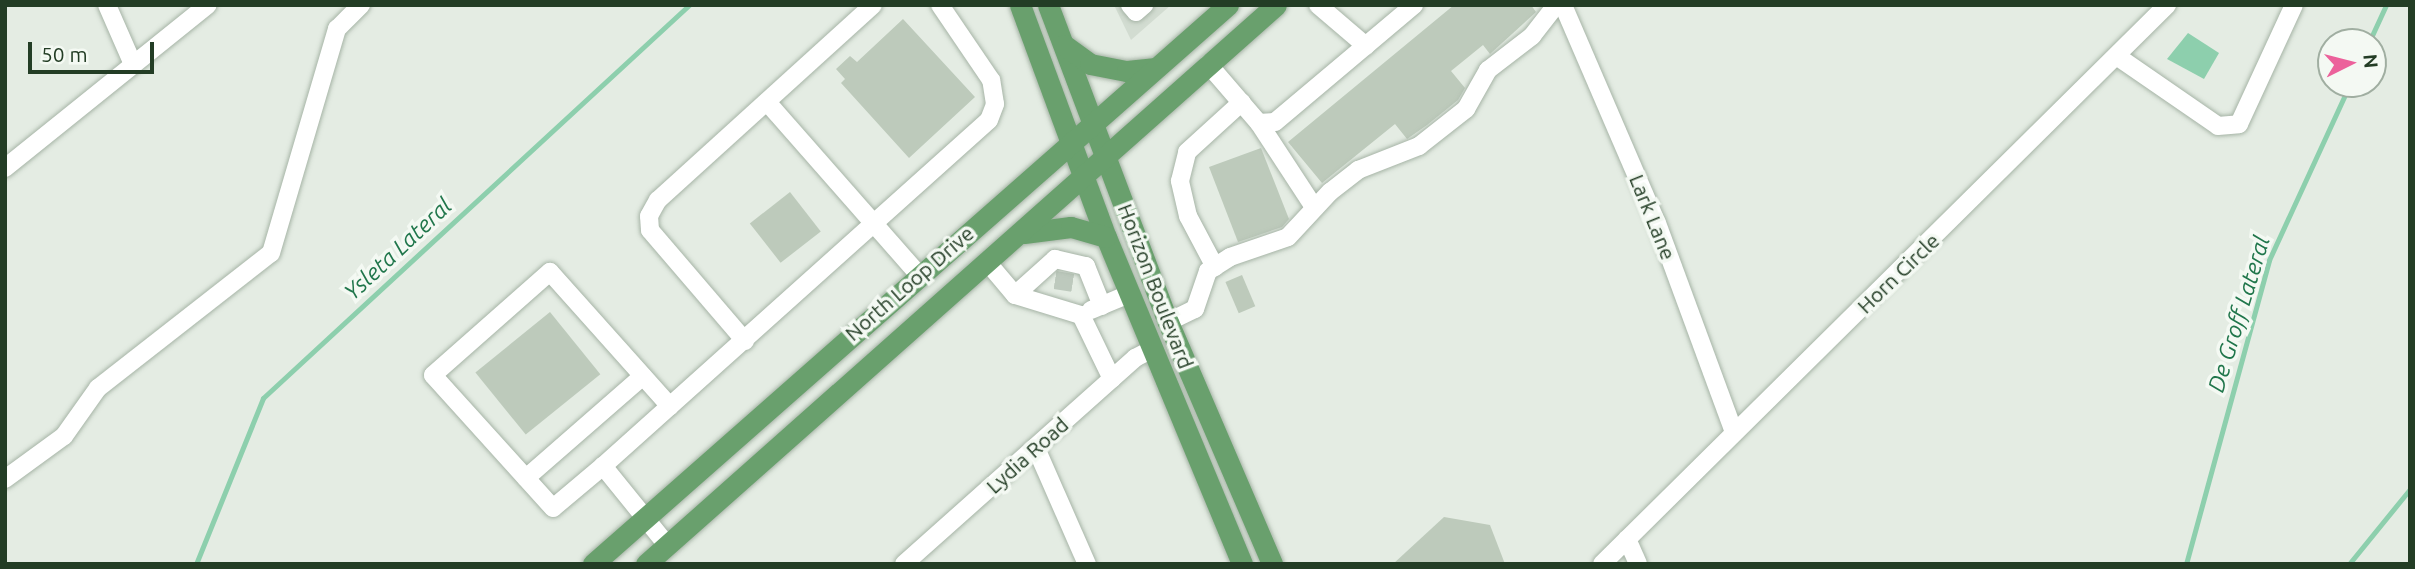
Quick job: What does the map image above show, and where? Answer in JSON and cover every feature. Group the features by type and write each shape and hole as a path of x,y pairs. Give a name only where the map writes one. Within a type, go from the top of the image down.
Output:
{"main road":[{"name":"Horizon Boulevard","path":"1020,5 1106,237 1242,564"},
{"name":"Horizon Boulevard","path":"1048,5 1168,322 1272,564"},
{"name":"North Loop Drive","path":"593,564 1228,5"},
{"name":"North Loop Drive","path":"646,564 1085,178 1276,5"},
{"path":"1063,45 1090,64 1127,71 1156,68"},
{"path":"1019,235 1049,227 1071,226 1106,237"}],"street":[{"path":"107,5 132,62"},
{"path":"5,168 132,62 208,5"},
{"path":"5,479 64,436 98,388 271,253 333,39 360,5"},
{"path":"745,341 650,230 649,216 658,200 873,5"},
{"path":"670,406 550,272 433,375 553,508 745,341 982,129 995,104 990,80 940,5"},
{"path":"1130,5 1136,12 1143,5"},
{"path":"1318,5 1366,46"},
{"path":"1259,123 1275,122 1285,115 1414,5"},
{"name":"Horn Circle","path":"1602,564 2118,57 2167,5"},
{"path":"2118,57 2218,126 2239,124 2294,5"},
{"path":"1168,322 1195,309 1208,271 1288,237 1314,207 1358,170 1419,146 1466,109 1488,70 1532,36 1555,8"},
{"name":"Lark Lane","path":"1555,8 1657,223 1734,432"},
{"path":"1208,64 1259,123 1314,207"},
{"path":"766,102 872,226 919,275"},
{"path":"1215,267 1188,216 1180,181 1187,152 1242,102"},
{"path":"1015,295 1055,259 1086,267 1099,298"},
{"path":"988,263 1015,295 1081,315 1112,379"},
{"path":"1036,276 1055,280"},
{"path":"1073,283 1099,298"},
{"path":"1081,315 1099,298 1129,294"},
{"name":"Lydia Road","path":"904,564 1112,379 1151,350"},
{"path":"526,478 643,376"},
{"path":"1035,448 1087,564"},
{"path":"603,466 667,545"},
{"path":"1627,539 1639,564"}],"shaded area":[{"path":"1114,5 1171,5 1131,40"},
{"path":"2188,33 2219,53 2204,79 2167,59"}],"building":[{"path":"1454,5 1531,5 1536,12 1490,54 1483,45 1451,71 1465,88 1458,100 1427,125 1407,139 1395,124 1322,183 1288,142"},
{"path":"903,19 975,97 909,158 841,83 845,79 836,69 850,56 857,62"},
{"path":"1261,148 1289,219 1282,227 1238,242 1209,167"},
{"path":"790,192 821,231 781,263 750,223"},
{"path":"1242,275 1255,306 1239,313 1225,282"},
{"path":"550,312 600,374 526,435 475,372"},
{"path":"1444,517 1490,525 1505,564 1393,564"}],"waterway":[{"name":"Ysleta Lateral","path":"196,564 263,398 689,5"},
{"name":"De Groff Lateral","path":"2375,28 2386,5"},
{"name":"De Groff Lateral","path":"2186,564 2269,260 2344,98"},
{"path":"2349,564 2410,489"}],"tunnel":[{"path":"1055,280 1073,283"}]}
